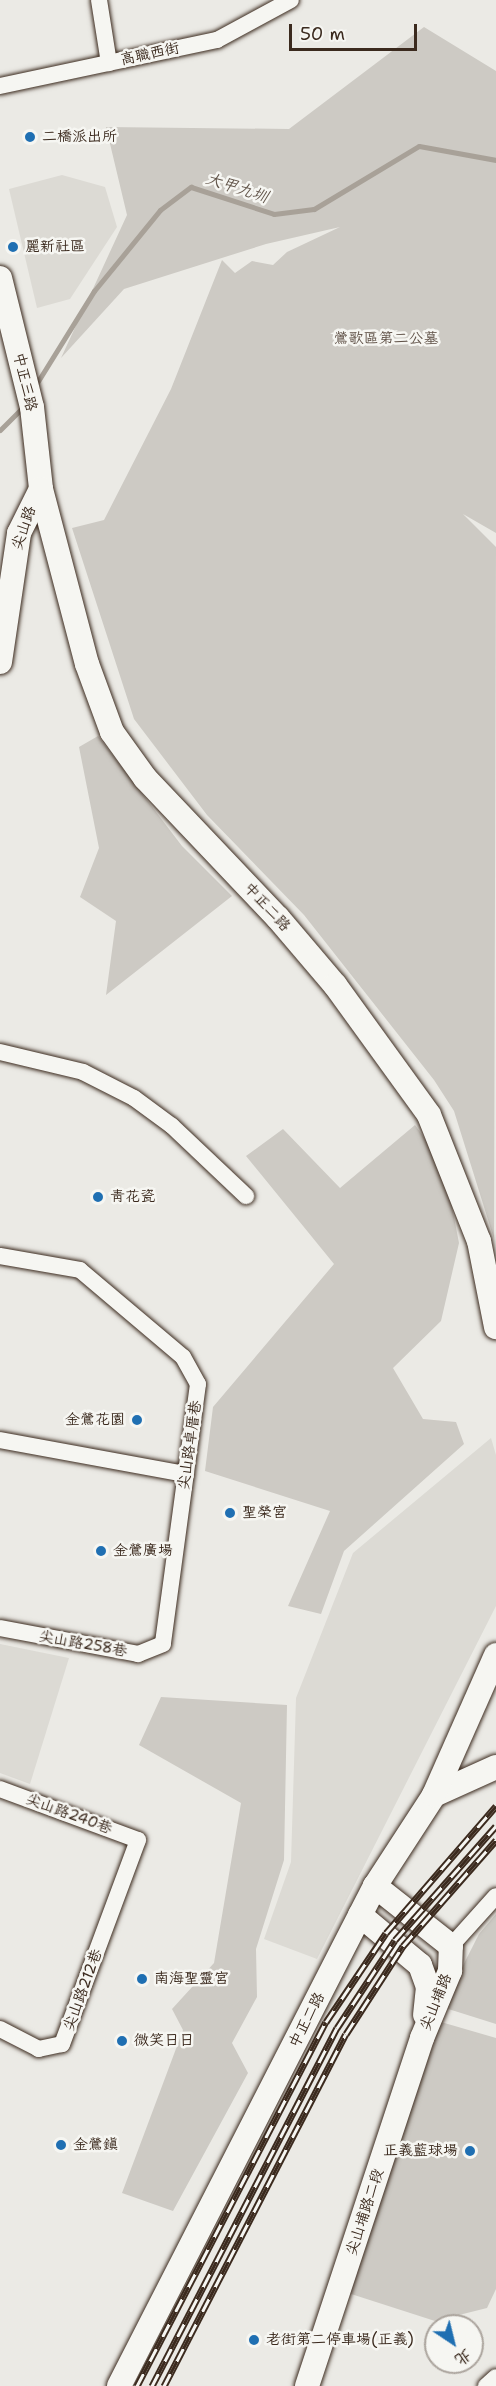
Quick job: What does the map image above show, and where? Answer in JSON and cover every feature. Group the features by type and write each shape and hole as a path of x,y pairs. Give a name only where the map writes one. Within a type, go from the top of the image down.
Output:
{"street":[{"path":"99,0 109,63"},
{"name":"高職西街","path":"0,86 217,40 291,0"},
{"name":"中正三路","path":"0,278 29,396 40,489"},
{"name":"尖山路","path":"0,662 2,604 20,533 40,489"},
{"name":"中正二路","path":"40,489 87,664 112,732 145,778 314,960 429,1115 479,1241 496,1326"},
{"path":"0,1052 83,1072 134,1098 172,1126 246,1196"},
{"name":"尖山路卓厝巷","path":"0,1256 80,1270 183,1357 198,1384 164,1644"},
{"path":"0,1440 186,1474"},
{"name":"尖山路258巷","path":"0,1628 138,1654 164,1644"},
{"name":"中正二路","path":"118,2386 375,1886 434,1795 496,1655"},
{"path":"434,1795 496,1767"},
{"name":"尖山路240巷","path":"0,1789 138,1840 101,1939"},
{"path":"375,1886 451,1946 496,1896"},
{"name":"尖山埔路","path":"360,1915 420,1965 428,1987 422,2038"},
{"name":"尖山路212巷","path":"0,2029 39,2049 62,2044 101,1939"},
{"name":"尖山埔路","path":"422,2038 450,1971 451,1946"},
{"name":"尖山埔路二段","path":"307,2386 422,2038"},
{"path":"486,2386 496,2378"}],"shaded area":[{"path":"62,175 105,187 117,227 70,299 37,308 9,189"},
{"path":"491,1438 496,1455 496,1606 317,1959 264,1939 291,1862 296,1698 353,1553"},
{"path":"0,1644 69,1658 30,1784 0,1773"}],"green space":[{"name":"鶯歌區第二公墓","path":"424,27 496,71 496,533 463,514 496,547 494,1239 454,1111 434,1080 304,915 207,815 134,719 72,528 104,520 171,389 222,260 235,273 252,261 273,265 287,252 340,227 266,244 124,289 61,358 127,215 106,127 289,129"},
{"path":"98,736 182,846 232,896 106,995 116,921 80,897 99,848 79,747"},
{"path":"415,1125 444,1166 459,1243 441,1321 393,1368 423,1419 456,1422 464,1444 344,1551 321,1614 288,1606 330,1511 205,1471 213,1407 334,1264 246,1156 283,1129 340,1188"},
{"path":"161,1697 287,1705 284,1860 256,1949 257,1997 232,2043 248,2073 173,2211 122,2193 183,2030 172,2009 214,1963 241,1803 139,1745"},
{"path":"496,1914 496,2024 442,2007 479,1934"},
{"path":"441,2022 496,2038 496,2289 487,2308 463,2314 424,2314 424,2317 348,2293"}],"waterway":[{"name":"大甲九圳","path":"35,386 94,291 160,210 191,187 274,214 314,209 419,146 496,160"},
{"name":"大甲九圳","path":"0,430 23,407"}],"railway":[{"path":"137,2386 326,2022 386,1933 496,1806"},
{"path":"152,2386 337,2028 395,1940 496,1826"},
{"path":"164,2386 346,2034 403,1946 496,1840"}],"place":[{"name":"二橋派出所","path":"30,137"},
{"name":"麗新社區","path":"13,247"},
{"name":"青花瓷","path":"98,1197"},
{"name":"金鶯花園","path":"137,1420"},
{"name":"聖榮宮","path":"230,1513"},
{"name":"金鶯廣場","path":"101,1551"},
{"name":"南海聖靈宮","path":"142,1979"},
{"name":"微笑日日","path":"122,2041"},
{"name":"金鶯鎮","path":"61,2145"},
{"name":"正義藍球場","path":"470,2151"},
{"name":"老街第二停車場(正義)","path":"254,2340"}]}
